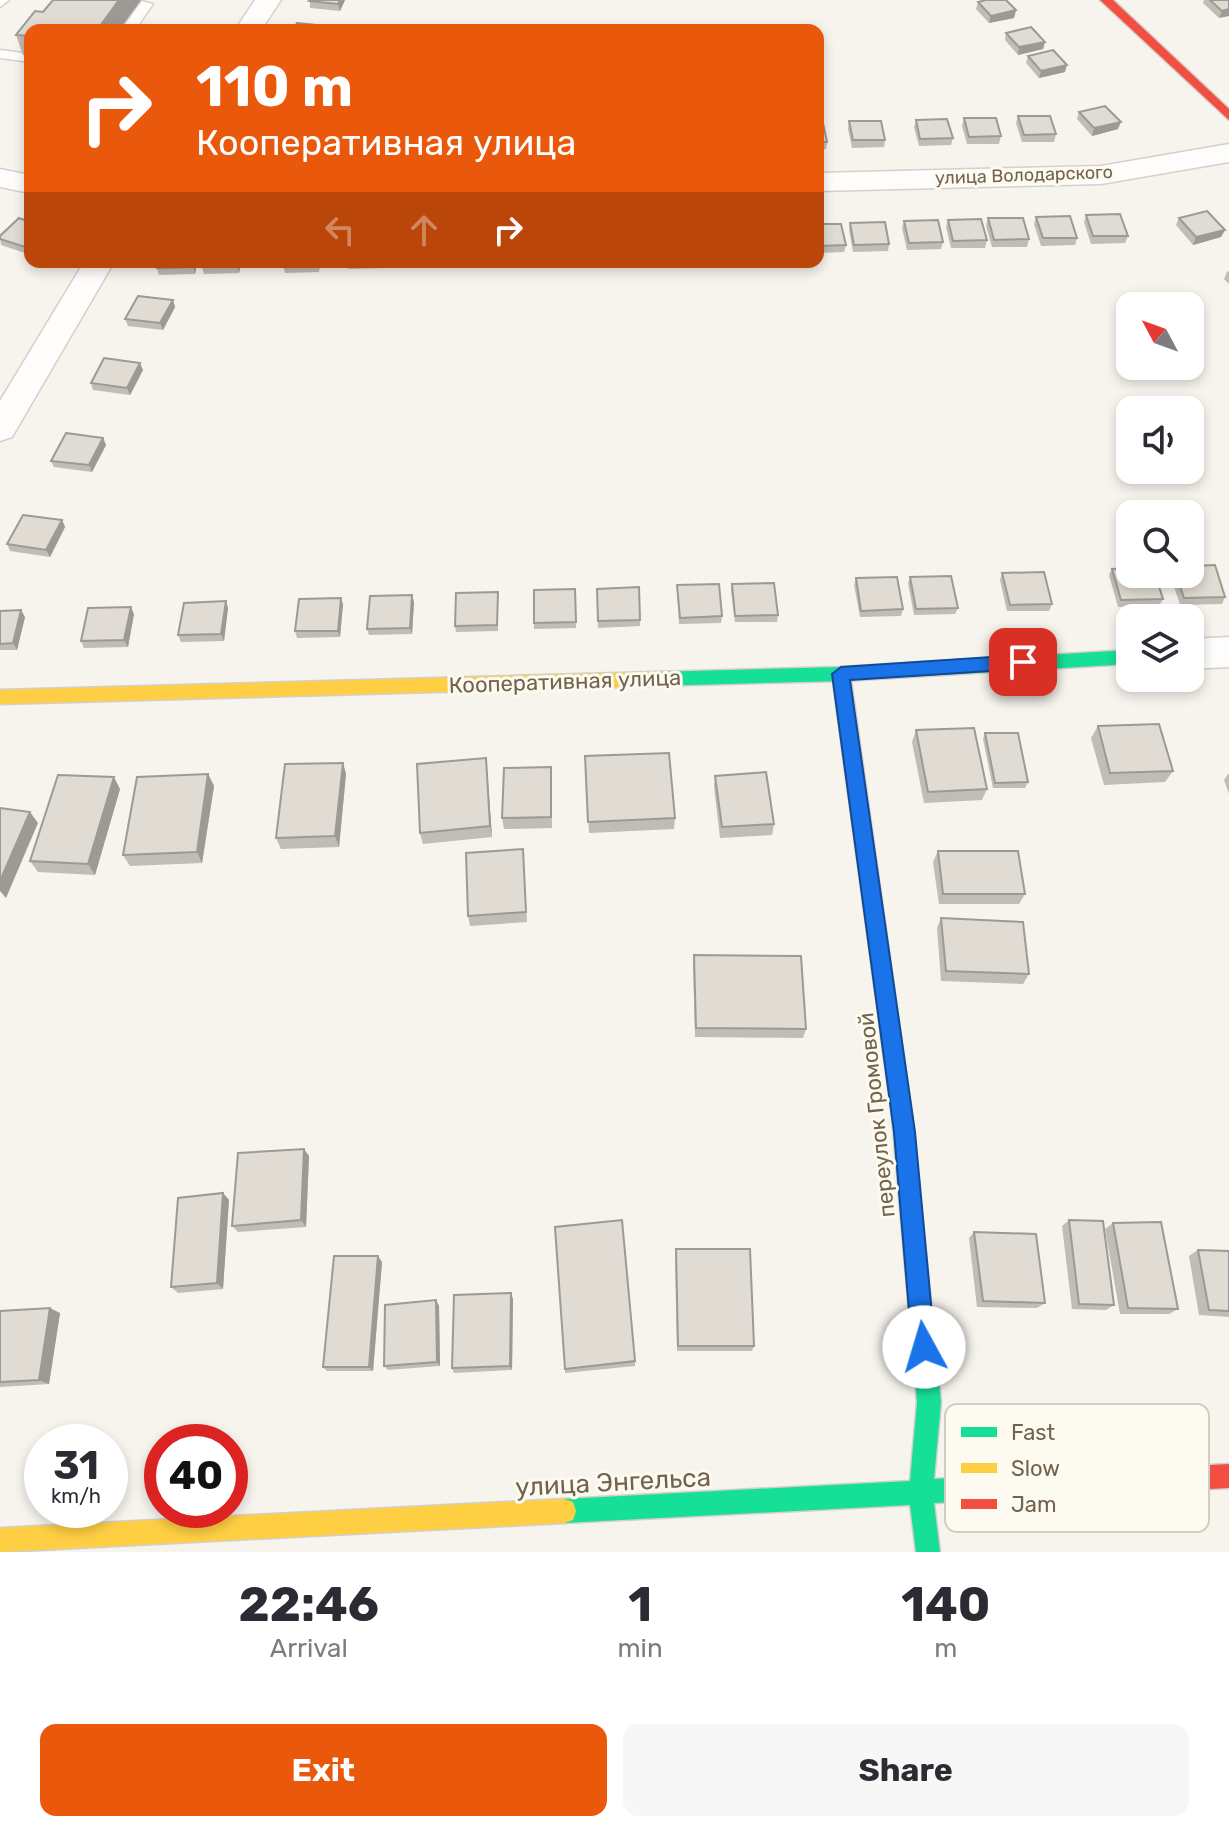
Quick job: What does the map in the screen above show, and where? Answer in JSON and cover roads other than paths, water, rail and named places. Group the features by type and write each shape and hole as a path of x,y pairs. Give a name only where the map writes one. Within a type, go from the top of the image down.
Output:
{"street":[{"path":"252,24 268,0"},
{"path":"1106,0 1229,116"},
{"name":"улица Володарского","path":"824,182 1101,175 1229,153"},
{"path":"0,178 24,183"},
{"path":"0,429 95,268"},
{"path":"1204,653 1229,652"},
{"name":"Кооперативная улица","path":"0,697 841,674 1116,658"},
{"name":"переулок Громовой","path":"841,674 904,1132 929,1402 921,1492 928,1552"},
{"name":"улица Энгельса","path":"1209,1477 1229,1476"},
{"name":"улица Энгельса","path":"0,1540 260,1539 945,1491"}],"lane":[{"path":"132,24 147,4"},
{"path":"0,54 24,57"}]}
